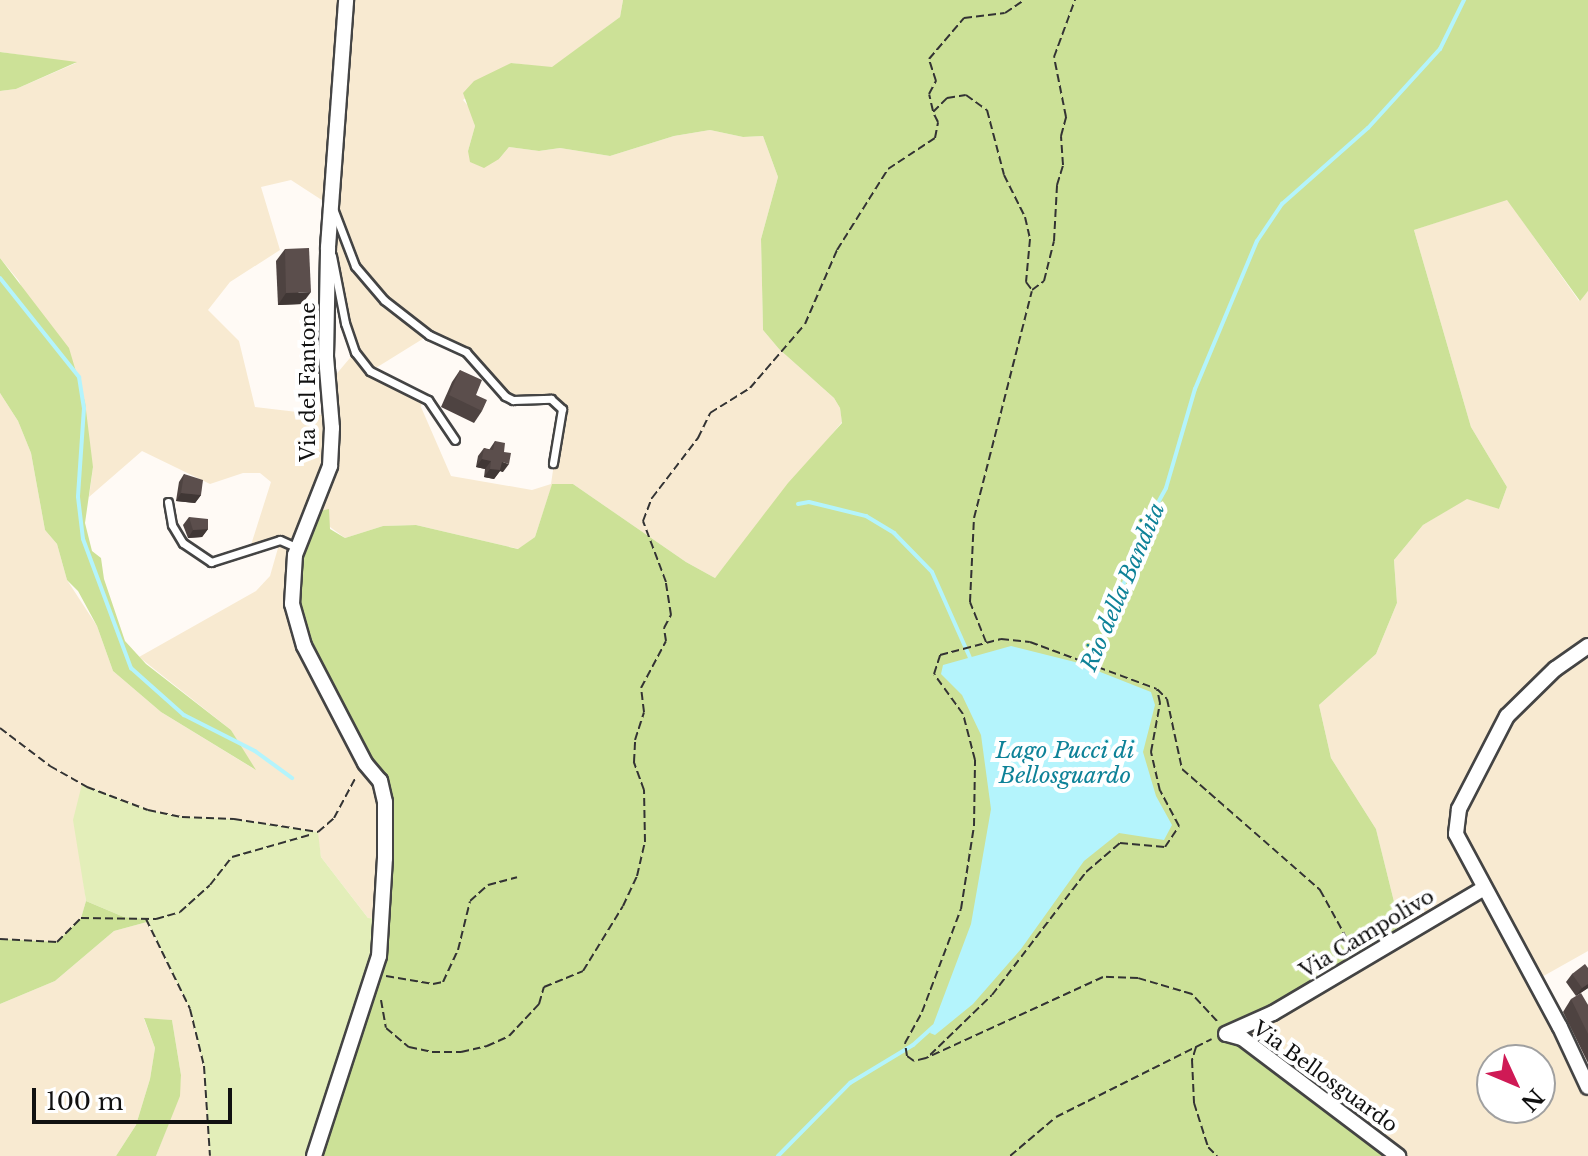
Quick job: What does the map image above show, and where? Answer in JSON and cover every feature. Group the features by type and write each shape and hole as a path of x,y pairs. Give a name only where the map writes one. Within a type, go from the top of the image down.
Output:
{"street":[{"name":"Via del Fantone","path":"314,1156 379,956 385,802 380,781 365,763 304,646 292,604 298,548 330,466 332,428 326,356 328,247 346,0"},
{"path":"1588,646 1555,669 1507,716 1459,809 1456,834 1560,1027 1588,1087"},
{"name":"Via Campolivo","path":"1226,1034 1273,1013 1484,888"},
{"name":"Via Bellosguardo","path":"1226,1034 1242,1038 1398,1156"}],"lane":[{"path":"331,205 355,266 384,300 429,335 466,352 505,396 513,400 551,399 562,409 553,463"},
{"path":"328,247 355,352 370,371 428,400 455,440"},
{"path":"168,502 172,525 183,543 211,562 280,540 298,548"}],"path":[{"path":"380,999 386,1028 409,1047 432,1052 461,1052 487,1046 509,1036 539,1004 544,987 583,971 623,906 637,876 645,842 644,790 634,762 635,740 644,712 641,688 666,641 664,628 671,615 666,582 643,521 652,498 698,438 710,413 750,388 805,324 837,250 888,169 935,138 938,122 929,94 936,81 929,59 964,18 1005,13 1024,0"},
{"path":"986,643 970,602 974,518 1032,290 1044,281 1054,241 1057,185 1063,165 1061,136 1066,117 1054,57 1075,0"},
{"path":"933,112 947,98 966,95 987,110 1004,175 1025,217 1030,239 1026,282 1032,290"},
{"path":"1010,1156 1056,1117 1226,1034 1205,1005 1192,994 1138,978 1103,977 926,1058 914,1061 907,1056 905,1043 922,1012 961,909 974,826 975,760 963,714 934,674 940,655 1001,639 1030,642 1157,689 1167,699 1182,769 1320,890 1360,963"},
{"path":"926,1058 992,995 1086,872 1120,843 1165,847 1179,826 1160,791 1151,752 1160,703 1157,689"},
{"path":"0,728 50,766 87,787 148,810 318,832"},
{"path":"0,939 57,942 81,918 146,919 180,912 210,885 232,857 318,832 334,818 365,763"},
{"path":"373,974 433,984 443,982 458,950 470,901 488,885 517,877"},
{"path":"146,919 190,1009 204,1066 210,1156"},
{"path":"1196,1046 1192,1060 1194,1103 1208,1147 1217,1156"}],"shaded area":[{"path":"0,0 623,0 620,17 552,68 511,63 463,100 470,108 475,126 468,151 499,159 509,147 539,151 560,148 610,156 674,136 710,130 743,137 763,136 778,177 761,239 763,330 779,349 834,398 840,408 842,422 715,578 686,562 573,484 552,485 535,537 519,549 416,525 383,526 345,538 311,513 380,781 381,919 368,918 321,857 317,832 234,819 182,817 148,810 82,784 81,862 86,901 81,918 57,942 0,939 0,393 18,421 31,453 45,530 57,544 67,580 97,626 113,671 161,712 254,769 231,730 139,657 256,591 270,576 280,541 250,548 271,482 260,473 243,473 210,484 142,451 89,497 93,467 19,281 0,258 0,91 16,89 76,63 0,52","holes":["291,180 331,206 335,265 355,352 328,384 331,416 255,407 239,341 208,310 230,282 280,250 261,187","429,335 466,352 513,400 551,399 562,409 551,484 532,490 451,476 421,407 423,398 371,371"]},
{"path":"1507,199 1579,301 1588,291 1588,951 1540,978 1588,1086 1588,1156 1398,1156 1226,1034 1402,934 1376,829 1331,758 1319,705 1376,654 1397,603 1394,560 1423,525 1467,498 1499,509 1507,487 1471,427 1414,230"},
{"path":"147,922 190,1009 204,1066 210,1156 156,1156 179,1096 181,1075 172,1020 144,1019 155,1048 150,1079 136,1125 116,1156 0,1156 0,1004 55,981 114,931"}],"green space":[{"path":"623,0 1588,0 1588,291 1580,301 1507,200 1414,230 1471,427 1507,487 1499,509 1467,499 1423,525 1394,560 1397,603 1376,654 1319,705 1331,758 1376,829 1402,934 1228,1034 1398,1156 314,1156 379,956 385,802 292,604 295,555 311,513 329,509 330,529 345,538 383,526 416,525 518,549 535,537 552,484 573,484 686,562 715,578 788,483 842,423 840,408 834,398 779,349 763,330 761,239 778,177 763,136 743,137 710,130 674,136 610,156 560,148 539,151 509,147 499,159 484,168 470,162 468,151 475,126 463,93 474,81 511,63 552,67 620,17"},
{"path":"0,52 77,62 16,89 0,91"},
{"path":"0,258 69,348 85,402 93,467 85,523 92,551 101,558 104,579 125,641 146,664 231,730 256,770 161,712 113,671 97,626 78,591 67,580 57,544 45,530 31,453 18,421 0,393"},
{"path":"82,784 148,810 182,817 234,819 318,832 321,857 368,918 381,919 379,956 314,1156 210,1156 204,1066 190,1009 146,919 124,917 86,901 73,820"},
{"path":"86,901 124,917 146,919 147,922 114,931 55,981 0,1004 0,939 57,942 81,918"},
{"path":"144,1018 172,1020 181,1075 180,1096 156,1156 116,1156 136,1125 150,1079 155,1048"}],"water":[{"name":"Lago Pucci di Bellosguardo","path":"1011,646 1075,662 1151,692 1155,705 1143,752 1156,796 1172,825 1164,840 1119,833 1084,861 1021,949 973,1004 935,1035 930,1033 971,924 991,809 981,735 962,695 941,674 943,665"}],"building":[{"path":"309,248 311,292 286,293 285,249"},
{"path":"460,370 482,380 476,395 487,400 482,411 449,395"},
{"path":"495,441 505,443 504,452 511,453 509,464 502,462 500,470 490,469 491,461 482,459 484,448 493,450"},
{"path":"184,474 203,480 201,495 181,493"},
{"path":"189,517 208,519 208,529 193,530"},
{"path":"1585,964 1588,984 1582,988 1572,974"},
{"path":"1581,993 1588,1005 1588,1034 1571,999"}],"waterway":[{"name":"Rio della Bandita","path":"1084,670 1111,623 1139,537 1166,488 1195,389 1257,241 1282,204 1368,128 1440,49 1464,0"},
{"path":"0,278 79,377 84,408 78,497 83,539 131,668 184,715 255,751 292,778"},
{"path":"798,504 809,502 866,516 894,533 932,572 971,660"},
{"name":"Rio della Bandita","path":"778,1156 850,1083 913,1045 934,1026"}]}
